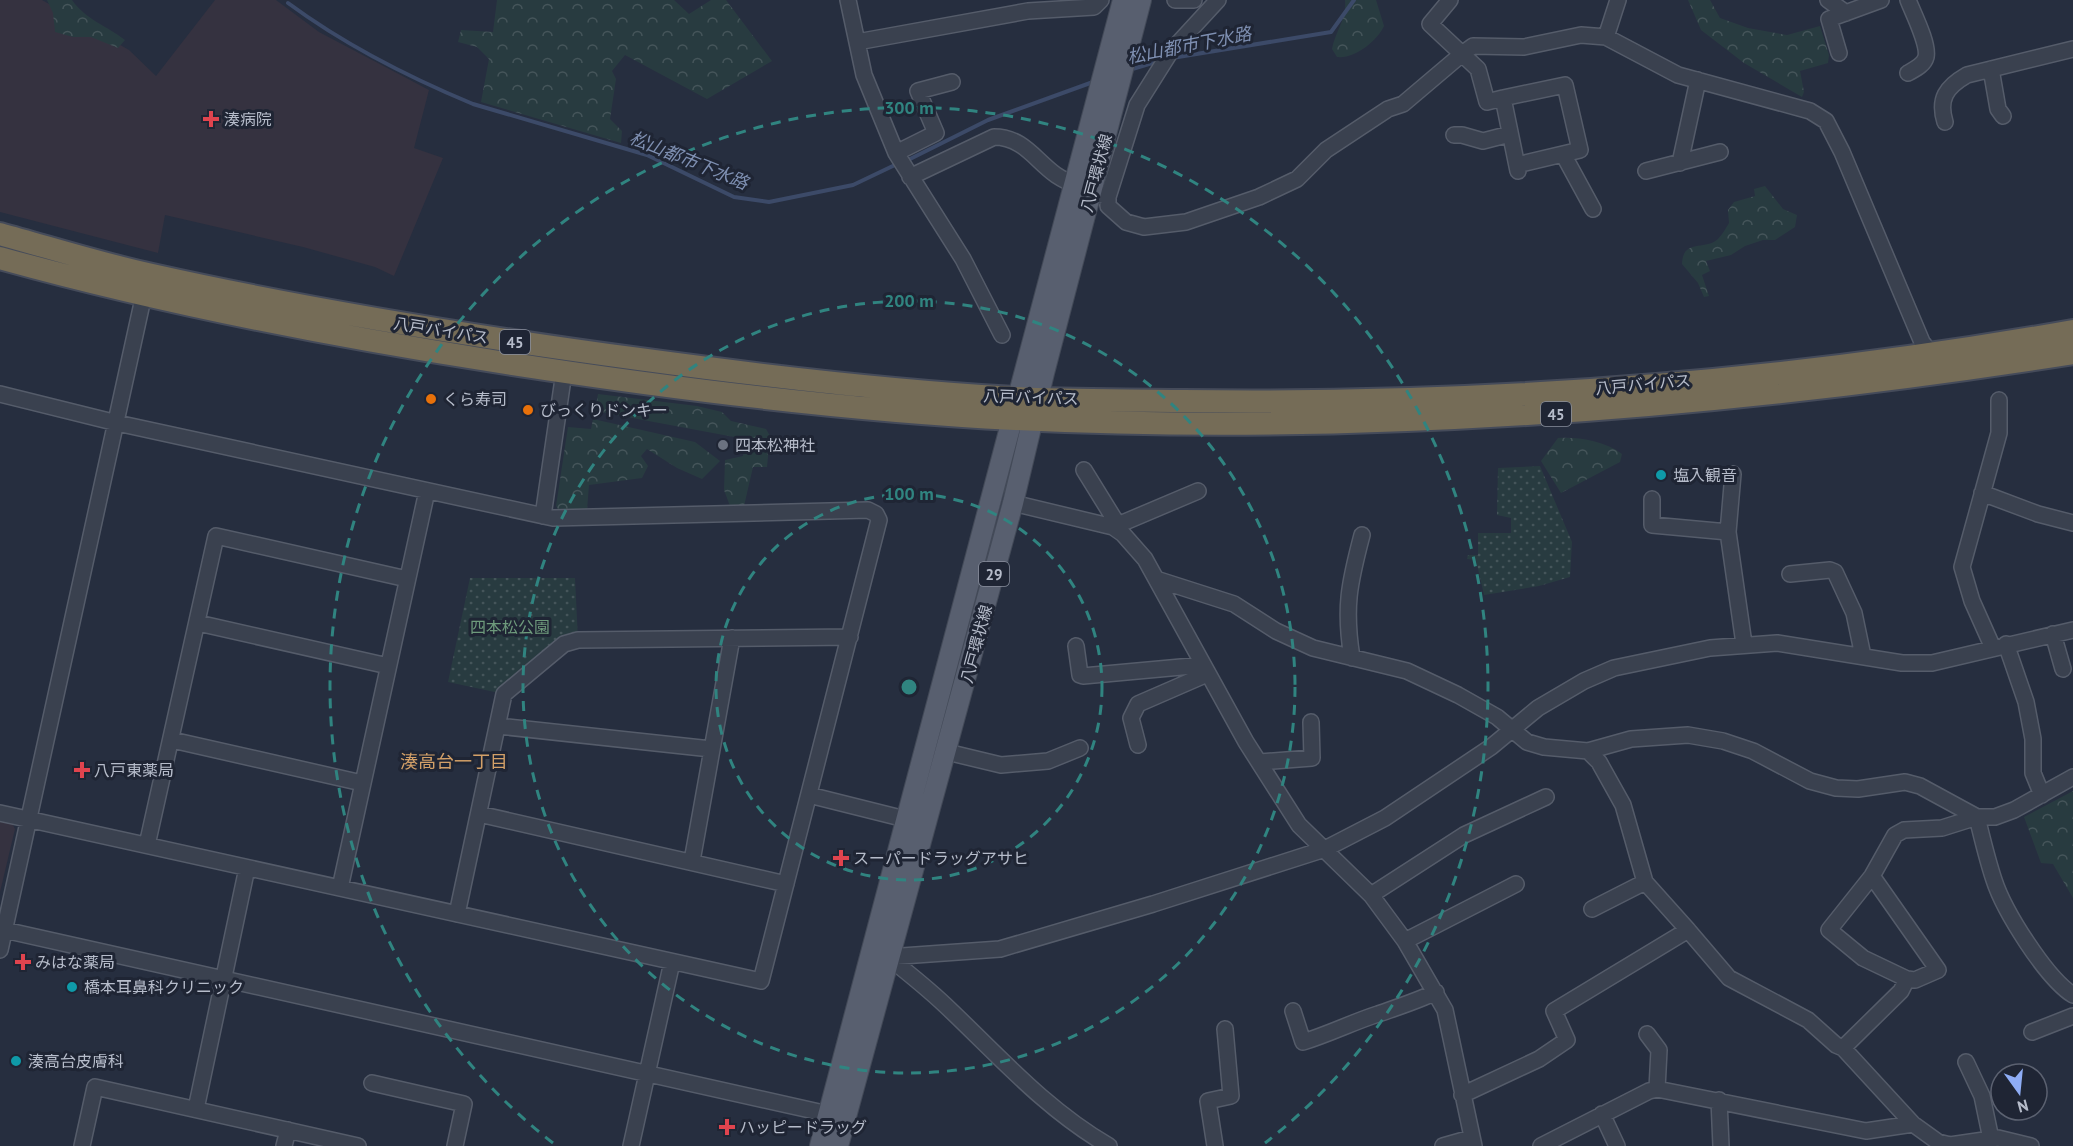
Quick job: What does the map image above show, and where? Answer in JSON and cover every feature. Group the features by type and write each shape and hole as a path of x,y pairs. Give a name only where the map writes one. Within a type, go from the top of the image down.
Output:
{"highway":[{"name":"八戸バイパス","path":"0,234 146,285 315,331 564,372 802,401 1026,409 1258,424 1501,417 1692,402 1964,369 2073,353"},
{"name":"八戸バイパス","path":"0,258 146,285 563,349 1026,409 1501,395 1685,381 1929,353 2073,331"}],"main road":[{"name":"八戸環状線","path":"1091,191 1123,0"},
{"name":"八戸環状線","path":"838,1146 838,1116 905,819 1091,191 1142,0"},
{"name":"八戸環状線","path":"820,1146 838,1116 888,957 947,752 1013,503 1026,409"}],"street":[{"path":"848,0 864,75 896,153 963,259 1002,335"},
{"path":"856,42 1028,11 1095,7 1101,0"},
{"path":"1175,0 1205,1"},
{"path":"1450,0 1430,24 1478,69 1487,102 1503,98 1565,85 1580,150 1517,168 1503,98"},
{"path":"1606,37 1618,0"},
{"path":"1828,0 1845,13"},
{"path":"1839,53 1829,19 1881,0"},
{"path":"1908,0 1926,45 1926,57 1920,66 1908,73"},
{"path":"1091,191 1137,105 1205,1"},
{"path":"910,177 994,137 1006,137 1020,142 1056,174 1091,191 1125,222 1144,227 1186,222 1259,197 1297,179 1326,150 1388,110 1402,105 1473,46 1524,47 1581,35 1606,37 1678,75 1810,111 1826,121 1842,152 1929,353 1939,362 1964,369"},
{"path":"1945,122 1941,110 1943,94 1967,75 2073,48"},
{"path":"1991,69 1998,109 2003,116"},
{"path":"1680,163 1698,80"},
{"path":"896,153 936,133 918,91 952,82"},
{"path":"1454,135 1483,141 1510,134"},
{"path":"1646,171 1720,153"},
{"path":"1563,154 1593,209"},
{"path":"0,950 2,929 29,820 146,285"},
{"path":"543,516 564,372"},
{"path":"0,394 117,423 543,516 868,510 876,514 879,520 761,981 0,813"},
{"path":"1999,400 1999,433 1962,567 1972,601 2000,646 2026,702 2033,739 2033,773 2042,795"},
{"path":"1084,470 1116,526 1145,559 1159,580 1205,670 1299,825 1371,895 1405,941 1436,992 1445,1010 1473,1142 1443,1146"},
{"path":"1733,474 1728,532 1744,644"},
{"path":"340,888 427,490"},
{"path":"1013,503 1116,526 1198,491"},
{"path":"1982,494 2037,514 2073,523"},
{"path":"1652,499 1653,525 1728,532"},
{"path":"1352,658 1347,621 1347,600 1362,535"},
{"path":"147,845 216,536 407,579"},
{"path":"1790,574 1830,570 1835,572 1854,613 1863,656"},
{"path":"1159,580 1234,604 1276,631 1313,648 1407,671 1458,694 1527,742 1544,747 1588,751 1632,739 1688,735 1724,741 1753,751 1810,781 1836,788 1858,789 1905,782 1920,786 1977,817 1995,883 2017,924 2056,983 2073,994"},
{"path":"198,623 388,666"},
{"path":"888,957 1000,949 1153,904 1325,849 1385,819 1439,784 1538,708 1584,681 1614,668 1710,648 1777,643 1902,663 1932,663 2073,630"},
{"path":"2053,634 2063,669"},
{"path":"457,914 504,694 564,644 578,640 850,637"},
{"path":"692,861 732,638"},
{"path":"1076,646 1080,675 1083,676 1205,670"},
{"path":"1138,745 1131,718 1138,704 1205,670"},
{"path":"1260,762 1312,758 1311,722"},
{"path":"498,726 711,749"},
{"path":"172,740 362,783"},
{"path":"947,752 1001,765 1048,761 1080,748"},
{"path":"1588,751 1599,762 1623,805 1646,882 1729,978 1808,1020 1836,1045 1843,1048 1913,1124 1938,1142 1950,1145 1991,1139 2014,1140 2031,1146"},
{"path":"1872,876 1938,970 1915,980 1907,979 1863,958 1829,930 1872,876 1895,835 1904,830 1942,828 1977,817 1995,817 2042,795 2073,777"},
{"path":"809,795 905,819"},
{"path":"1371,895 1464,835 1546,797"},
{"path":"479,814 786,884"},
{"path":"196,1109 248,868"},
{"path":"1592,909 1646,882"},
{"path":"1405,941 1516,884"},
{"path":"2,929 838,1116"},
{"path":"1462,1095 1539,1059 1567,1040 1554,1011 1688,930"},
{"path":"888,957 944,1003 1028,1088 1085,1132 1109,1146"},
{"path":"631,1146 672,962"},
{"path":"1843,1048 1901,991 1907,979"},
{"path":"1293,1011 1303,1042 1339,1031 1378,1014 1396,1010 1436,992"},
{"path":"2032,1032 2073,1016"},
{"path":"1215,1146 1208,1101 1231,1096 1225,1029"},
{"path":"1647,1034 1659,1050 1658,1089"},
{"path":"1966,1062 1982,1096 1991,1139"},
{"path":"372,1083 464,1104 455,1146"},
{"path":"82,1146 95,1087 358,1146"},
{"path":"1541,1146 1648,1091 1658,1089 1866,1131 1913,1124"},
{"path":"1719,1100 1721,1146"},
{"path":"1602,1114 1617,1146"},
{"path":"284,1146 288,1130"}],"shaded area":[{"name":"湊病院","path":"0,0 42,0 129,50 156,76 215,0 276,0 319,32 429,90 414,148 443,158 394,276 375,267 303,247 165,215 158,253 0,212"},
{"path":"0,820 12,823 15,829 0,892"}],"green space":[{"path":"47,0 72,0 90,17 125,40 118,48 91,37 73,37 55,32 53,13"},
{"path":"497,0 674,0 689,14 711,0 726,0 772,61 707,99 625,55 612,71 616,79 610,119 622,131 621,143 481,102 489,59 477,47 458,42 461,30 493,32"},
{"path":"1345,0 1376,0 1384,26 1365,48 1351,55 1337,57 1332,49 1343,19"},
{"path":"1688,0 1710,0 1720,18 1748,28 1787,35 1820,26 1829,55 1828,63 1800,71 1804,92 1802,97 1744,63 1701,30"},
{"path":"1765,186 1783,209 1797,215 1795,227 1775,240 1763,240 1745,246 1731,255 1706,261 1710,271 1702,275 1709,296 1704,297 1698,283 1682,264 1683,256 1690,248 1718,239 1729,223 1728,210 1734,202 1755,196 1754,189"},
{"path":"598,394 697,406 722,412 731,421 766,429 770,436 767,467 753,467 744,506 730,506 724,490 725,460 743,456 745,439 595,411"},
{"path":"593,419 695,442 720,461 702,479 677,468 647,449 641,456 648,466 642,478 589,485 587,510 559,511 556,506 568,427 591,429"},
{"path":"1558,438 1583,439 1608,446 1622,454 1620,462 1561,493 1541,461"},
{"path":"1540,466 1572,542 1570,577 1539,586 1484,595 1476,560 1467,559 1468,555 1478,555 1478,533 1511,533 1511,518 1497,515 1498,468"},
{"name":"四本松公園","path":"470,578 575,578 578,640 504,694 448,682"},
{"path":"2073,791 2073,898 2053,864 2041,863 2024,817"}],"waterway":[{"name":"松山都市下水路","path":"1172,58 1331,32 1354,0"},
{"name":"松山都市下水路","path":"288,3 354,46 449,94 473,104 647,155 734,197 769,202 853,185 897,164"},
{"name":"松山都市下水路","path":"1129,70 1159,61"},
{"name":"松山都市下水路","path":"904,162 988,120 1093,82"}],"place":[{"name":"湊病院","path":"211,119"},
{"name":"くら寿司","path":"431,399"},
{"name":"びっくりドンキー","path":"528,410"},
{"name":"四本松神社","path":"723,445"},
{"name":"塩入観音","path":"1661,475"},
{"name":"八戸東薬局","path":"82,770"},
{"name":"スーパードラッグアサヒ","path":"841,858"},
{"name":"みはな薬局","path":"23,962"},
{"name":"橋本耳鼻科クリニック","path":"72,987"},
{"name":"湊高台皮膚科","path":"16,1061"},
{"name":"ハッピードラッグ","path":"727,1127"}],"district":[{"name":"湊高台一丁目","path":"454,761"}]}
